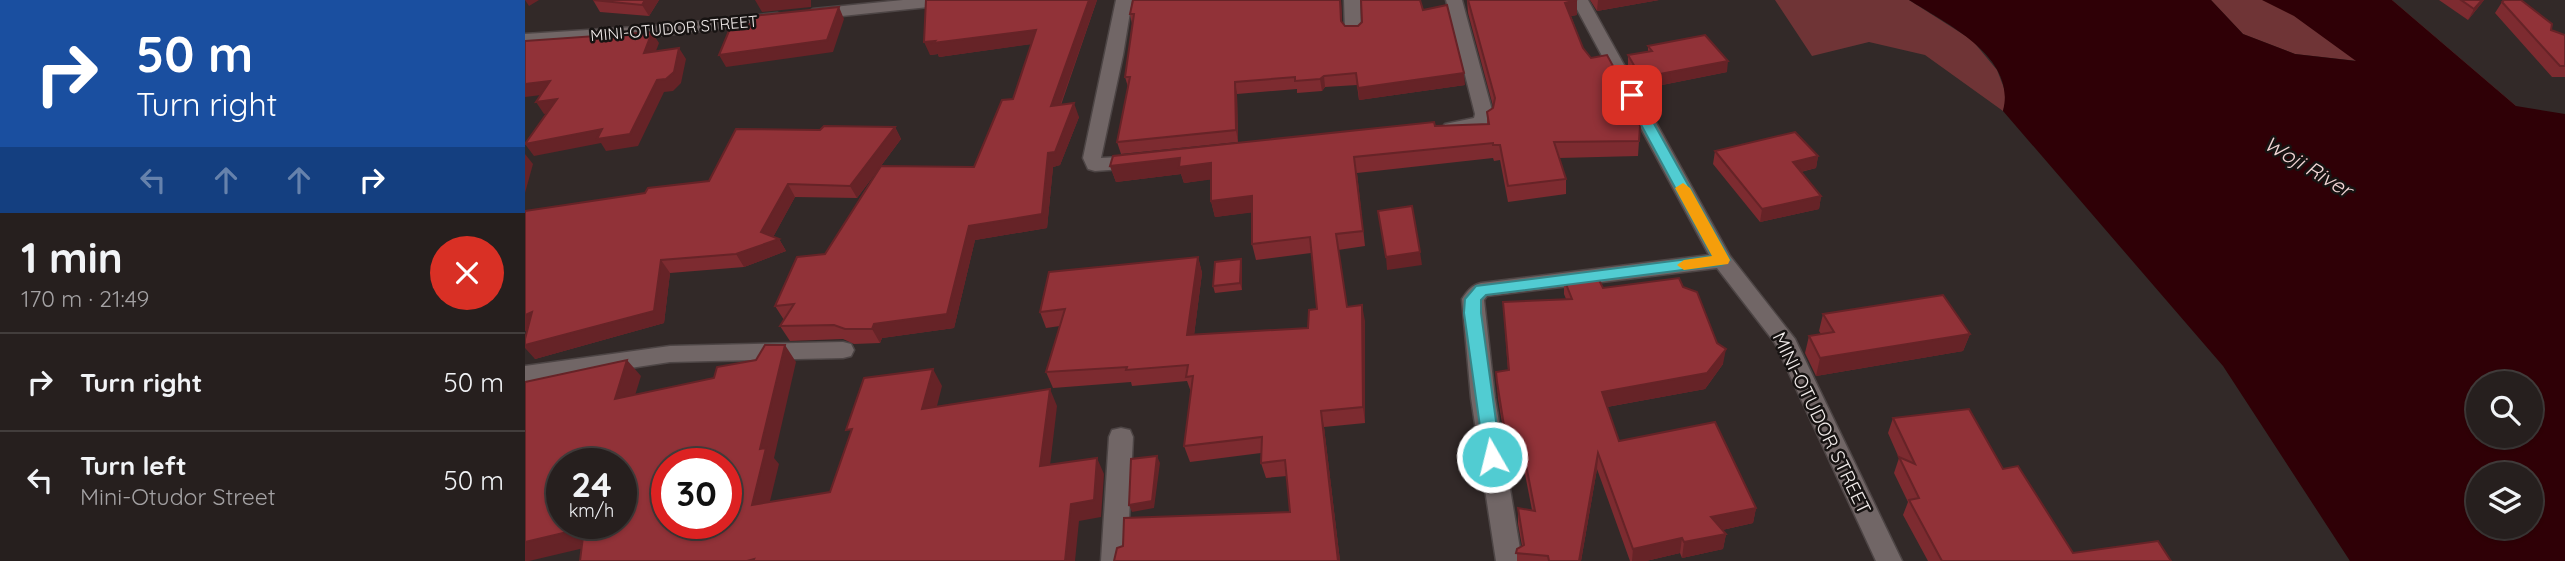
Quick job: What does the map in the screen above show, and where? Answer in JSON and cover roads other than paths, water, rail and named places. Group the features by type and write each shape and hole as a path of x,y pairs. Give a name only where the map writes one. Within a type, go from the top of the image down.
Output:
{"street":[{"name":"MINI-OTUDOR STREET","path":"527,43 948,0"},
{"path":"1123,0 1115,55 1092,158 1095,165 1103,166 1158,160"},
{"path":"1352,0 1353,32"},
{"path":"1434,130 1476,125 1482,122 1484,114 1454,0"},
{"name":"MINI-OTUDOR STREET","path":"1580,0 1722,260 1784,339 1889,561"},
{"path":"1509,561 1485,410 1473,299 1481,290 1722,260"},
{"path":"525,375 670,354 843,351"},
{"path":"1114,561 1121,437"}],"water":[{"name":"Woji River","path":"1909,0 2211,0 2243,34 2295,54 2356,61 2294,16 2262,0 2392,0 2516,106 2565,114 2565,561 2350,561 2223,366 2003,111 2005,92 2000,74 1989,58 1959,31"}]}
